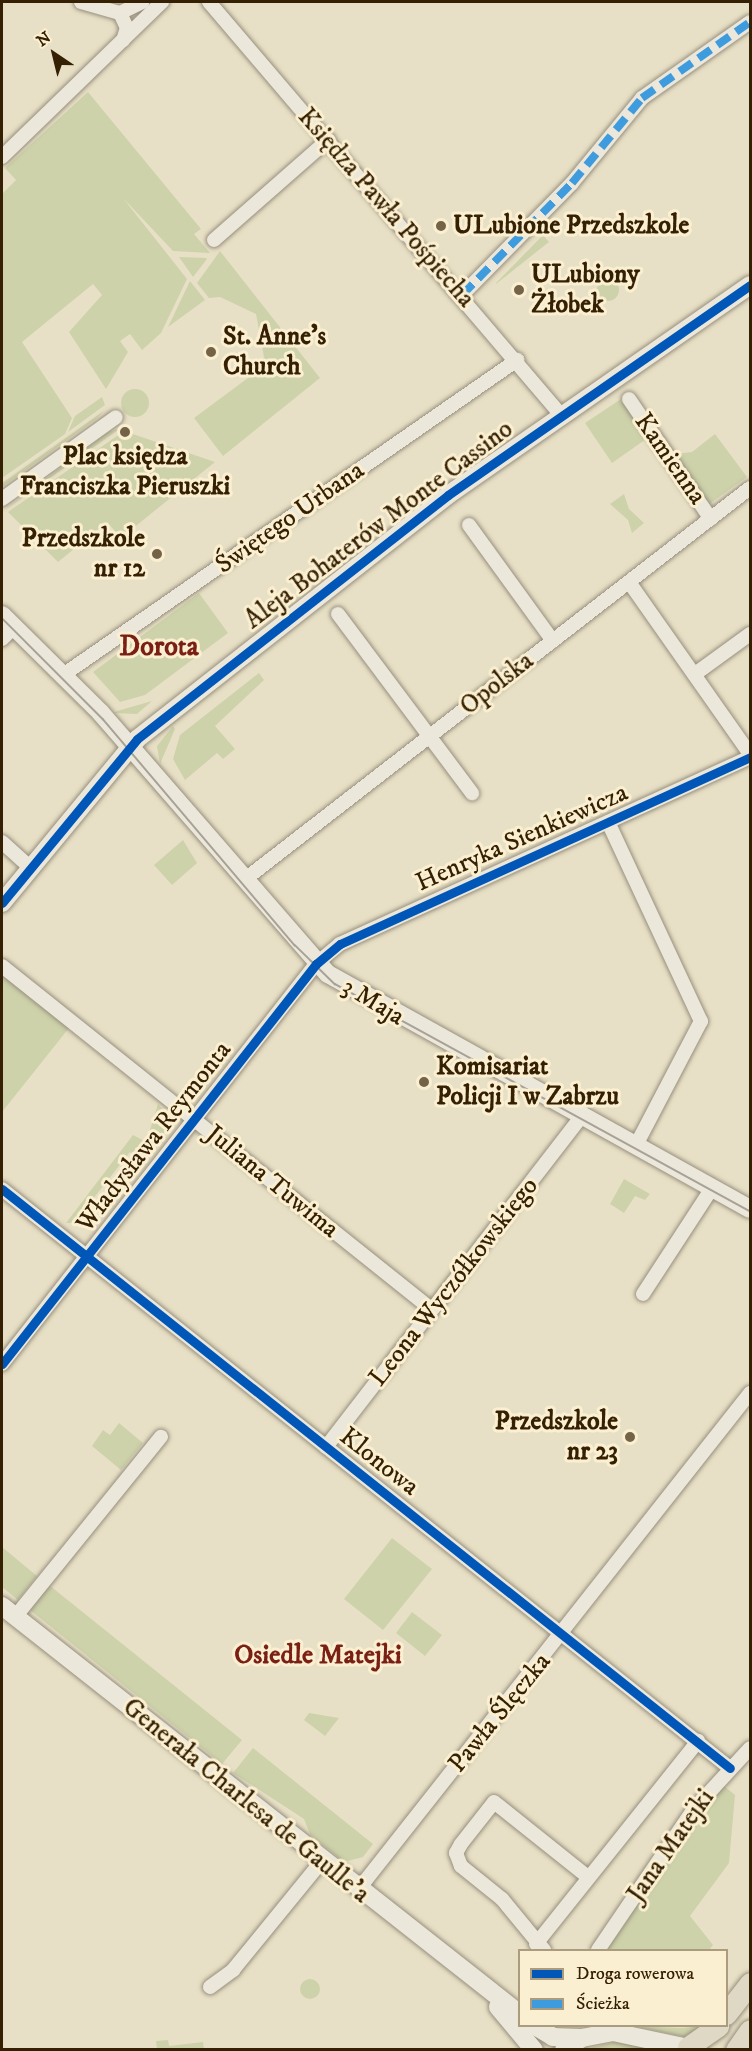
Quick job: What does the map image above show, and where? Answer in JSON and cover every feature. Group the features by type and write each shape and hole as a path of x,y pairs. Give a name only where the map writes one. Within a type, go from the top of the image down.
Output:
{"main road":[{"path":"728,2011 750,1983"},
{"path":"693,2048 716,2027"},
{"path":"736,2049 750,2030"}],"street":[{"path":"81,2 120,12 143,2"},
{"path":"2,157 162,2"},
{"name":"Księdza Pawła Pośpiecha","path":"209,2 462,295 561,415"},
{"path":"120,12 127,28 122,42"},
{"path":"462,295 572,183 642,98 750,22"},
{"path":"214,240 328,140"},
{"name":"Aleja Bohaterów Monte Cassino","path":"2,903 130,746 448,495 750,285"},
{"name":"Świętego Urbana","path":"63,675 517,360"},
{"name":"Kamienna","path":"628,399 711,519"},
{"path":"2,499 116,417"},
{"name":"Opolska","path":"244,880 750,488"},
{"path":"470,525 553,641"},
{"path":"629,582 750,755"},
{"path":"338,614 472,793"},
{"name":"3 Maja","path":"6,627 63,675 130,746 316,964 363,998 750,1209"},
{"path":"695,674 750,634"},
{"name":"Henryka Sienkiewicza","path":"316,964 340,944 750,755"},
{"path":"608,822 701,1021 635,1147"},
{"path":"2,842 30,867"},
{"name":"Władysława Reymonta","path":"2,1364 316,964"},
{"name":"Juliana Tuwima","path":"2,966 430,1309"},
{"name":"Leona Wyczółkowskiego","path":"326,1447 430,1309 581,1117"},
{"path":"643,1294 712,1188"},
{"name":"Klonowa","path":"2,1189 730,1768"},
{"name":"Pawła Ślęczka","path":"358,1890 564,1634 750,1394"},
{"path":"8,1611 160,1437"},
{"name":"Generała Charlesa de Gaulle'a","path":"8,1611 490,1996 518,2013"},
{"path":"588,1877 494,1802 461,1844 457,1860 502,1899 540,1947 588,1877 698,1741"},
{"name":"Jana Matejki","path":"599,1949 693,1810 750,1748"},
{"path":"210,1987 233,1970 322,1861"},
{"name":"Generała Charlesa de Gaulle'a","path":"490,1996 534,2049"},
{"path":"538,2027 559,2039 582,2038 619,2030 693,2048"},
{"path":"564,2049 582,2038"}],"green space":[{"path":"88,92 201,229 194,234 210,253 173,251 123,198 187,279 161,333 142,350 130,334 120,341 128,352 106,389 69,332 102,295 93,284 22,342 72,418 65,434 2,478 2,194 16,180 5,168"},
{"path":"543,235 549,242 496,284 496,283"},
{"path":"220,251 320,378 223,456 194,418 256,372 264,357 256,314 220,297 209,298 197,283"},
{"path":"179,257 206,258 207,259 193,277"},
{"path":"608,279 616,282 619,290 616,298 608,301 600,298 597,290 600,282"},
{"path":"190,281 205,300 168,327"},
{"path":"135,389 145,393 149,403 145,413 135,417 125,413 121,403 125,393"},
{"path":"102,397 105,405 68,432 75,416"},
{"path":"621,399 649,437 612,463 585,423"},
{"path":"105,410 96,419 2,487 2,483"},
{"path":"121,428 2,512 108,432"},
{"path":"124,431 215,462 121,538 107,522 58,562 8,512"},
{"path":"715,434 747,477 708,505 676,454 692,452"},
{"path":"624,494 629,509 644,523 632,533 628,520 610,504"},
{"path":"199,593 228,633 145,695 120,702 93,672"},
{"path":"259,673 264,680 215,726 235,749 223,759 217,753 185,780 173,759 180,735"},
{"path":"152,701 137,714 114,713 117,711"},
{"path":"173,726 175,729 160,764 157,746"},
{"path":"183,840 197,863 172,885 154,865"},
{"path":"2,974 69,1028 2,1112"},
{"path":"158,1104 173,1122 158,1140 149,1133"},
{"path":"133,1135 154,1146 142,1161 130,1152 74,1223 66,1223"},
{"path":"624,1179 650,1194 645,1200 635,1196 624,1213 610,1204"},
{"path":"119,1423 143,1443 121,1470 92,1446 103,1430 110,1435"},
{"path":"392,1538 432,1569 383,1630 344,1599"},
{"path":"2,1547 37,1576 18,1600 2,1587"},
{"path":"49,1585 242,1740 222,1764 30,1610"},
{"path":"412,1612 442,1635 425,1656 396,1633"},
{"path":"309,1713 339,1718 325,1736 304,1720"},
{"path":"253,1748 373,1844 363,1857 344,1862 310,1834 304,1819 233,1773"},
{"path":"724,1786 735,1795 729,1863 690,1916 713,1945 710,1949 605,1949"},
{"path":"310,1979 317,1982 320,1989 317,1996 310,1999 303,1996 300,1989 303,1982"},
{"path":"640,2027 699,2027 686,2037"},
{"path":"168,2040 169,2046 203,2042 204,2049 157,2049 156,2041"},
{"path":"616,2042 626,2043 652,2049 581,2050"}],"tram line":[{"path":"2,618 103,719 295,945 335,984 750,1211"}],"marked path":[{"path":"462,295 572,183 642,98 750,22"}],"cycle path":[{"path":"2,903 137,739 448,495 750,285"},
{"path":"2,1364 316,964 340,944 750,757"},
{"path":"2,1189 730,1768"}],"place":[{"name":"ULubione Przedszkole","path":"441,226"},
{"name":"ULubiony Żłobek","path":"519,290"},
{"name":"St. Anne's Church","path":"211,352"},
{"name":"Plac księdza Franciszka Pieruszki","path":"125,432"},
{"name":"Przedszkole nr 12","path":"157,554"},
{"name":"Komisariat Policji I w Zabrzu","path":"424,1082"},
{"name":"Przedszkole nr 23","path":"630,1437"}],"district":[{"name":"Dorota","path":"159,647"},
{"name":"Osiedle Matejki","path":"318,1656"}]}
